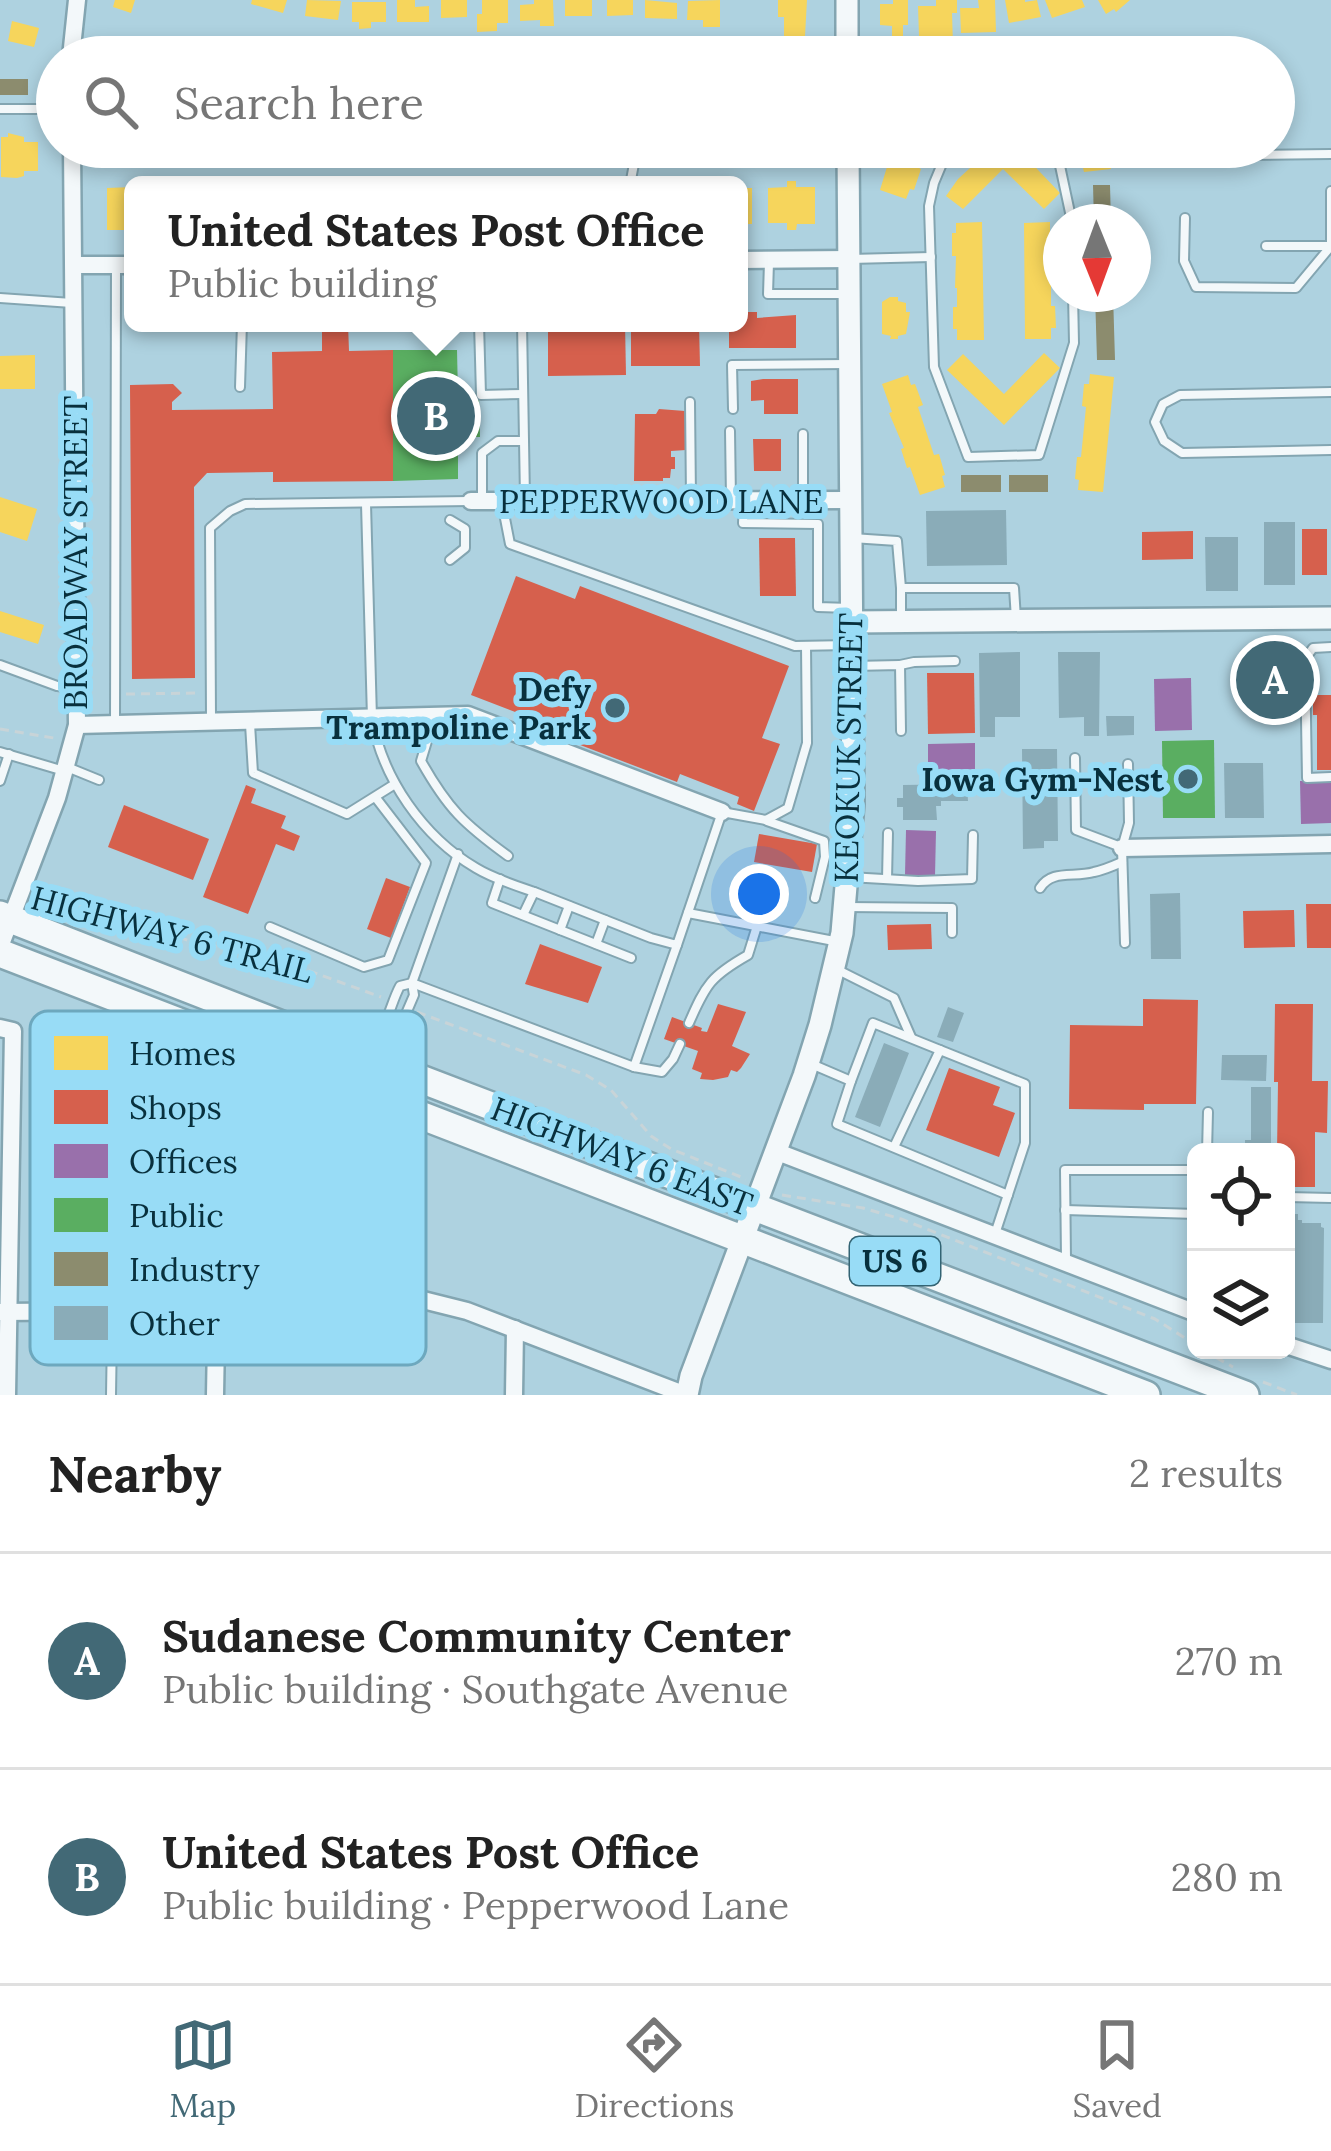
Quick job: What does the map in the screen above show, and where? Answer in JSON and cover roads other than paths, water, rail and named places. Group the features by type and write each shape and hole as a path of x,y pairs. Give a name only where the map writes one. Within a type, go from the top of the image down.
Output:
{"main road":[{"name":"HIGHWAY 6 EAST","path":"10,909 252,1011"},
{"name":"HIGHWAY 6 EAST","path":"0,950 154,1011"},
{"name":"HIGHWAY 6 EAST","path":"426,1080 759,1197 1245,1395"},
{"name":"HIGHWAY 6 EAST","path":"426,1117 1146,1395"}],"street":[{"path":"73,36 76,0"},
{"path":"847,0 847,36"},
{"name":"BROADWAY STREET","path":"0,950 10,909 66,770 77,725 72,168"},
{"name":"KEOKUK STREET","path":"687,1395 808,1063 845,907 853,804 848,168"},
{"path":"748,260 849,259"},
{"path":"74,265 124,265"},
{"name":"PEPPERWOOD LANE","path":"476,501 850,500"},
{"path":"851,615 902,621 1331,618"},
{"path":"77,725 468,715 722,812"},
{"path":"1122,855 1331,844"},
{"path":"7,1029 4,1312 8,1395"},
{"path":"776,1151 1187,1310"},
{"path":"426,1301 687,1395"},
{"path":"514,1395 515,1329"},
{"path":"1295,1348 1331,1360"},
{"path":"214,1395 215,1365"}],"lane":[{"path":"0,110 36,109"},
{"path":"1295,154 1331,154"},
{"path":"940,168 929,206 934,367 968,457 1039,455 1074,343 1073,312"},
{"path":"1060,168 1068,204"},
{"path":"1185,218 1184,261 1196,287 1296,288 1331,246 1331,191"},
{"path":"1266,246 1331,246"},
{"path":"849,259 931,257"},
{"path":"769,260 769,294 849,295"},
{"path":"0,298 74,303"},
{"path":"115,724 124,308"},
{"path":"240,387 242,332"},
{"path":"479,332 481,394 523,394"},
{"path":"522,332 525,501"},
{"path":"733,409 732,365 849,364"},
{"path":"1331,392 1180,395 1157,412 1155,422 1164,441 1182,452 1331,450"},
{"path":"690,402 691,500"},
{"path":"730,431 743,524 818,524 818,608 851,615"},
{"path":"802,500 803,434"},
{"path":"212,722 210,528 245,504 476,501 482,453 497,442 524,442"},
{"path":"502,501 510,544 795,646 900,665 955,662"},
{"path":"366,504 372,718 394,784 424,824 480,872 677,945"},
{"path":"450,520 465,529 465,548 450,560"},
{"path":"851,538 897,541 902,621"},
{"path":"901,588 1014,588 1016,620"},
{"path":"766,820 788,808 807,743 806,646"},
{"path":"1331,647 1313,648 1305,659 1307,778 1331,777"},
{"path":"0,665 57,686 77,688"},
{"path":"900,665 901,731"},
{"path":"434,716 421,761 441,797 469,827 508,856"},
{"path":"250,721 253,773 347,814 394,784"},
{"path":"0,782 5,753 99,780"},
{"path":"1075,758 1076,830 1122,855"},
{"path":"1125,943 1122,855 1129,823 1128,764"},
{"path":"270,927 364,968 388,960 426,863 376,798"},
{"path":"634,1066 722,812 766,820 824,841 815,898"},
{"path":"887,879 888,833"},
{"path":"848,877 972,879 973,835"},
{"path":"407,1011 414,995 412,983 458,854"},
{"path":"1040,889 1050,878 1095,872 1122,855"},
{"path":"500,879 492,903 632,958"},
{"path":"524,915 534,892"},
{"path":"560,930 569,906"},
{"path":"845,907 952,908 952,934"},
{"path":"688,913 840,942"},
{"path":"596,944 605,920"},
{"path":"688,1023 703,990 718,972 748,955 757,926"},
{"path":"834,968 894,998 911,1039"},
{"path":"389,1011 400,986 412,983 634,1066 662,1072 680,1045"},
{"path":"995,1236 1008,1195 1024,1143 1025,1084 873,1023 837,1124 1008,1195"},
{"path":"894,1148 940,1050"},
{"path":"808,1063 851,1081"},
{"path":"1207,1143 1208,1112"},
{"path":"1066,1263 1065,1169 1187,1170"},
{"path":"1295,1198 1331,1198"},
{"path":"1065,1210 1187,1214"},
{"path":"111,1365 111,1395"}],"place":[{"name":"United States Post Office","path":"436,416"},
{"name":"Sudanese Community Center","path":"1275,680"},
{"name":"Defy Trampoline Park","path":"615,708"},
{"name":"Iowa Gym-Nest","path":"1188,779"}]}
